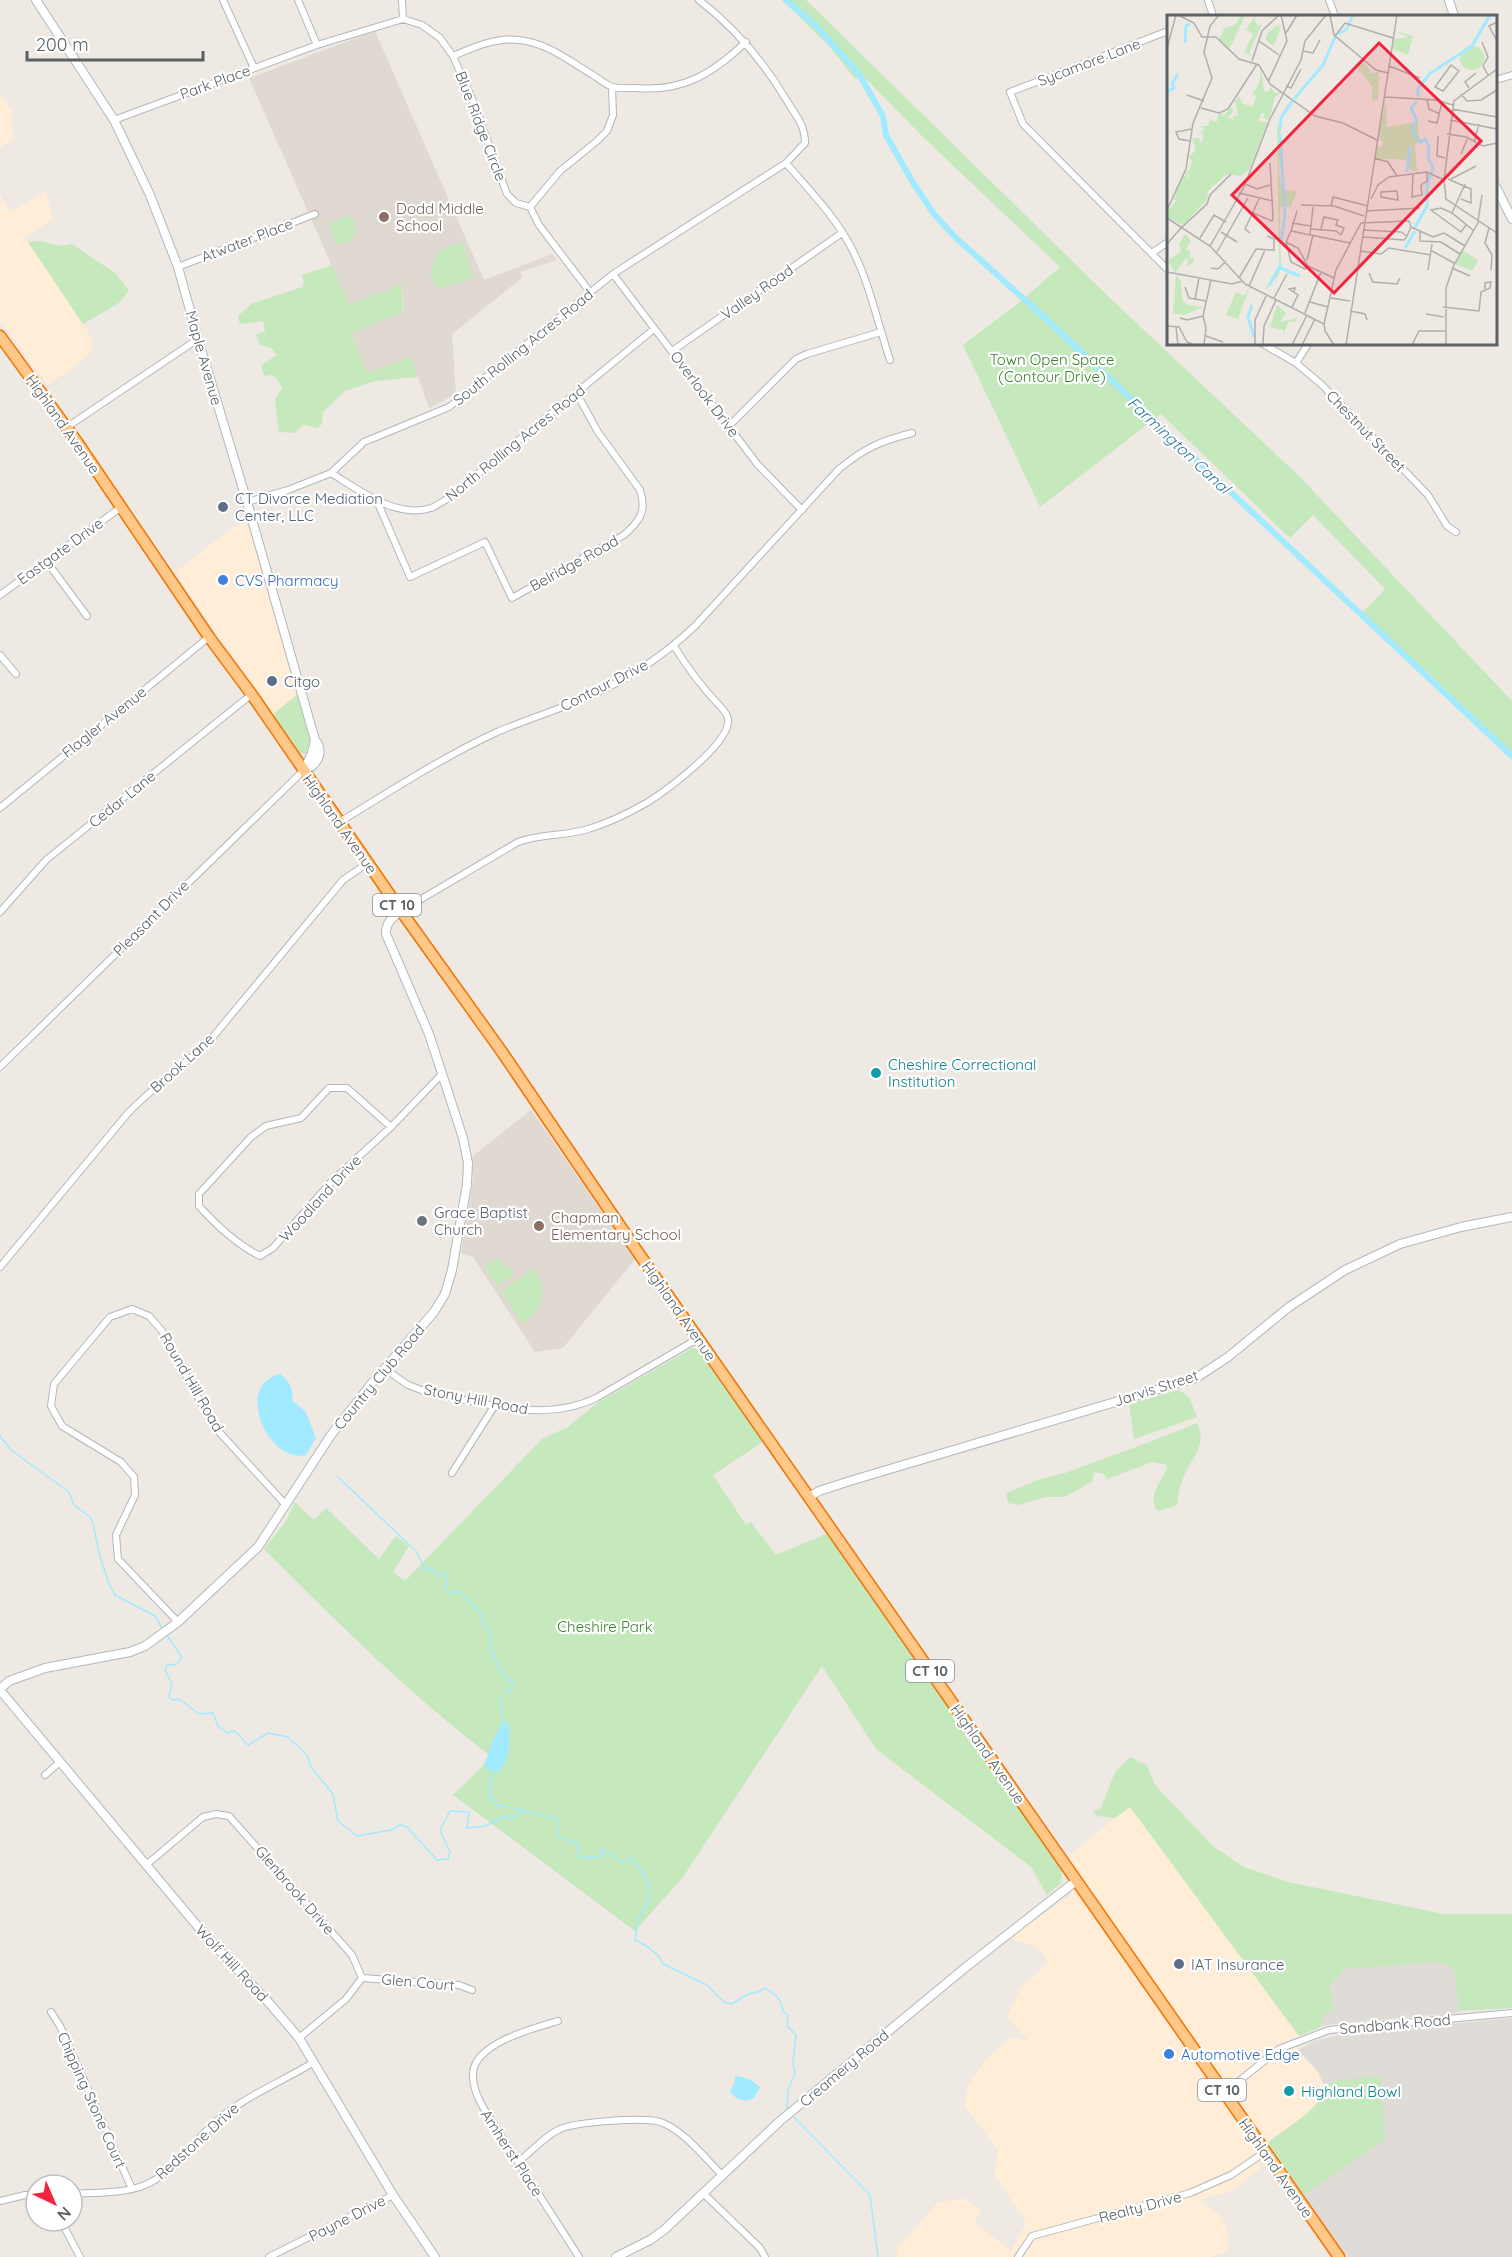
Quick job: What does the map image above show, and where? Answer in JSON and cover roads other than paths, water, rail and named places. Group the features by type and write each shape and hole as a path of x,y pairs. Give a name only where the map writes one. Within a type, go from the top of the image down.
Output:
{"highway":[{"name":"Highland Avenue","path":"0,336 67,427 209,637 252,694 400,911 502,1052 1339,2257"}],"street":[{"name":"Maple Avenue","path":"36,0 114,120 150,195 178,267 315,740 304,770"},
{"path":"223,0 254,68"},
{"path":"297,0 316,45"},
{"path":"402,0 403,19"},
{"name":"South Rolling Acres Road","path":"247,502 288,490 331,473 364,442 449,407 614,274 786,163 805,143 805,130 773,77 746,42 722,18 699,0"},
{"path":"1208,0 1211,15"},
{"path":"1329,0 1335,15"},
{"path":"1449,0 1454,15"},
{"name":"Park Place","path":"114,120 316,45 403,19"},
{"name":"Blue Ridge Circle","path":"403,19 422,25 440,38 453,56 473,101 507,194 516,203 530,207"},
{"name":"Sycamore Lane","path":"1152,253 1023,124 1010,92 1167,31"},
{"path":"453,56 486,42 518,39 538,43 559,53 612,87 650,89 677,86 700,78 721,66 746,42"},
{"path":"1497,80 1512,75"},
{"path":"590,292 539,225 530,207 560,171 607,131 613,115 612,87"},
{"path":"786,163 853,249 865,278 890,360"},
{"path":"1497,189 1512,219"},
{"name":"Atwater Place","path":"178,267 315,214"},
{"name":"Valley Road","path":"672,351 842,233"},
{"path":"1167,243 1152,253 1167,269"},
{"name":"Overlook Drive","path":"614,274 758,465 802,510"},
{"name":"North Rolling Acres Road","path":"331,473 377,501 413,510 430,508 447,499 654,329"},
{"path":"729,426 796,359 881,332"},
{"path":"67,427 198,339"},
{"name":"Chestnut Street","path":"1265,345 1296,363 1321,384 1428,495 1447,526 1456,532"},
{"path":"1296,363 1307,345"},
{"name":"Belridge Road","path":"377,501 410,577 485,542 512,598 624,535 636,524 643,512 644,500 640,490 598,432 577,394"},
{"name":"Contour Drive","path":"340,821 468,746 497,732 590,696 647,665 674,646 714,606 839,470 862,451 887,439 912,433"},
{"name":"Eastgate Drive","path":"0,595 120,508"},
{"path":"47,562 87,616"},
{"name":"Flagler Avenue","path":"0,808 209,637"},
{"path":"400,911 518,842 531,837 585,830 647,802 672,785 722,739 728,728 728,717 724,709 700,685 674,646"},
{"path":"0,655 16,674"},
{"name":"Cedar Lane","path":"0,912 46,860 252,694"},
{"name":"Pleasant Drive","path":"0,1067 304,770"},
{"name":"Brook Lane","path":"0,1267 128,1113 212,1038 343,880 368,863"},
{"name":"Country Club Road","path":"0,1690 9,1681 45,1668 130,1652 144,1646 175,1624 258,1547 331,1435 435,1312 445,1294 452,1270 467,1184 468,1162 463,1138 429,1034 386,934 386,927 390,919 400,911"},
{"name":"Woodland Drive","path":"391,1126 347,1088 329,1088 301,1118 266,1126 251,1137 199,1194 199,1206 213,1222 245,1249 260,1256 273,1248 332,1181 391,1126 442,1074"},
{"name":"Jarvis Street","path":"809,1497 835,1486 1196,1378 1228,1357 1289,1306 1346,1270 1400,1244 1461,1227 1512,1217"},
{"name":"Round Hill Road","path":"175,1624 118,1559 116,1535 135,1495 134,1477 122,1462 63,1426 51,1406 54,1384 110,1317 132,1309 149,1316 162,1331 220,1433 286,1504"},
{"name":"Stony Hill Road","path":"385,1369 408,1385 424,1391 540,1411 579,1406 608,1392 699,1338"},
{"path":"452,1473 495,1405"},
{"name":"Wolf Hill Road","path":"0,1690 204,1934 299,2038 393,2194 435,2257"},
{"path":"45,1775 60,1762"},
{"name":"Glenbrook Drive","path":"146,1865 203,1817 216,1814 229,1815 352,1955 362,1978"},
{"name":"Creamery Road","path":"615,2257 650,2240 785,2117 958,1973 1076,1881"},
{"path":"299,2038 346,1999 362,1978"},
{"name":"Glen Court","path":"362,1978 457,1985 472,1990"},
{"name":"Chipping Stone Court","path":"51,2012 60,2026 132,2189"},
{"name":"Sandbank Road","path":"1224,2093 1280,2049 1329,2030 1512,2013"},
{"name":"Amherst Place","path":"558,2021 506,2037 477,2060 473,2073 476,2094 484,2109 579,2257"},
{"name":"Redstone Drive","path":"84,2193 132,2189 159,2178 218,2119 242,2102 314,2062"},
{"path":"518,2162 557,2131 573,2124 663,2122 687,2140 722,2175"},
{"name":"Realty Drive","path":"1018,2257 1032,2236 1190,2193 1231,2175 1265,2152"},
{"path":"703,2193 760,2248 765,2257"},
{"name":"Payne Drive","path":"269,2257 393,2194"},
{"path":"0,2201 24,2195"},
{"path":"67,2233 80,2257"}],"water":[{"path":"280,1374 290,1385 292,1400 306,1412 316,1438 306,1455 293,1455 280,1448 269,1437 262,1423 258,1408 259,1393 266,1381"},
{"path":"503,1722 508,1723 509,1729 507,1757 498,1772 490,1771 484,1765 495,1735"},
{"path":"737,2076 758,2085 760,2088 755,2097 744,2100 732,2094 730,2091"}],"waterway":[{"name":"Farmington Canal","path":"786,0 818,28 859,74 883,116 886,135 912,181 934,214 955,237 1046,319 1512,756"},
{"path":"0,1436 11,1450 69,1492 74,1505 90,1517 93,1523 100,1557 115,1595 155,1616 162,1628"},
{"path":"337,1476 416,1551 425,1569 434,1570 437,1576 445,1574 448,1577 445,1588 447,1591 451,1593 458,1591 482,1614 484,1624 490,1632 490,1648 501,1671 513,1684 511,1691 505,1692"},
{"path":"166,1634 182,1657 177,1664 167,1665 165,1670 172,1684 169,1697 172,1700 179,1699 199,1714 213,1713 218,1726 227,1733 235,1731 248,1745 268,1733 288,1737 307,1755 311,1767 333,1794 338,1821 357,1836 391,1830 400,1825 407,1827 437,1860 448,1859 450,1852 440,1830 450,1811 469,1812 467,1828 485,1826 504,1817 512,1818 525,1811 557,1819 559,1837 578,1844 579,1857 601,1857 602,1849 621,1862 632,1858 648,1881 649,1897 649,1902 638,1920 635,1940 655,1952 663,1964 707,1985 724,2002 732,2004 748,1994 765,1988 779,2000 783,2011 788,2015 787,2026 796,2035 793,2063 795,2073 788,2090 787,2109"},
{"path":"500,1697 503,1723"},
{"path":"493,1771 489,1791 492,1801 500,1806 524,1810"},
{"path":"792,2115 870,2195 878,2257"}],"place":[{"name":"Dodd Middle School","path":"384,217"},
{"name":"CT Divorce Mediation Center, LLC","path":"223,507"},
{"name":"CVS Pharmacy","path":"223,580"},
{"name":"Citgo","path":"272,681"},
{"name":"Cheshire Correctional Institution","path":"876,1073"},
{"name":"Grace Baptist Church","path":"422,1221"},
{"name":"Chapman Elementary School","path":"539,1226"},
{"name":"IAT Insurance","path":"1179,1964"},
{"name":"Automotive Edge","path":"1169,2054"},
{"name":"Highland Bowl","path":"1289,2091"}],"park label":[{"name":"Town Open Space (Contour Drive)","path":"1052,368"},
{"name":"Cheshire Park","path":"605,1626"}]}
